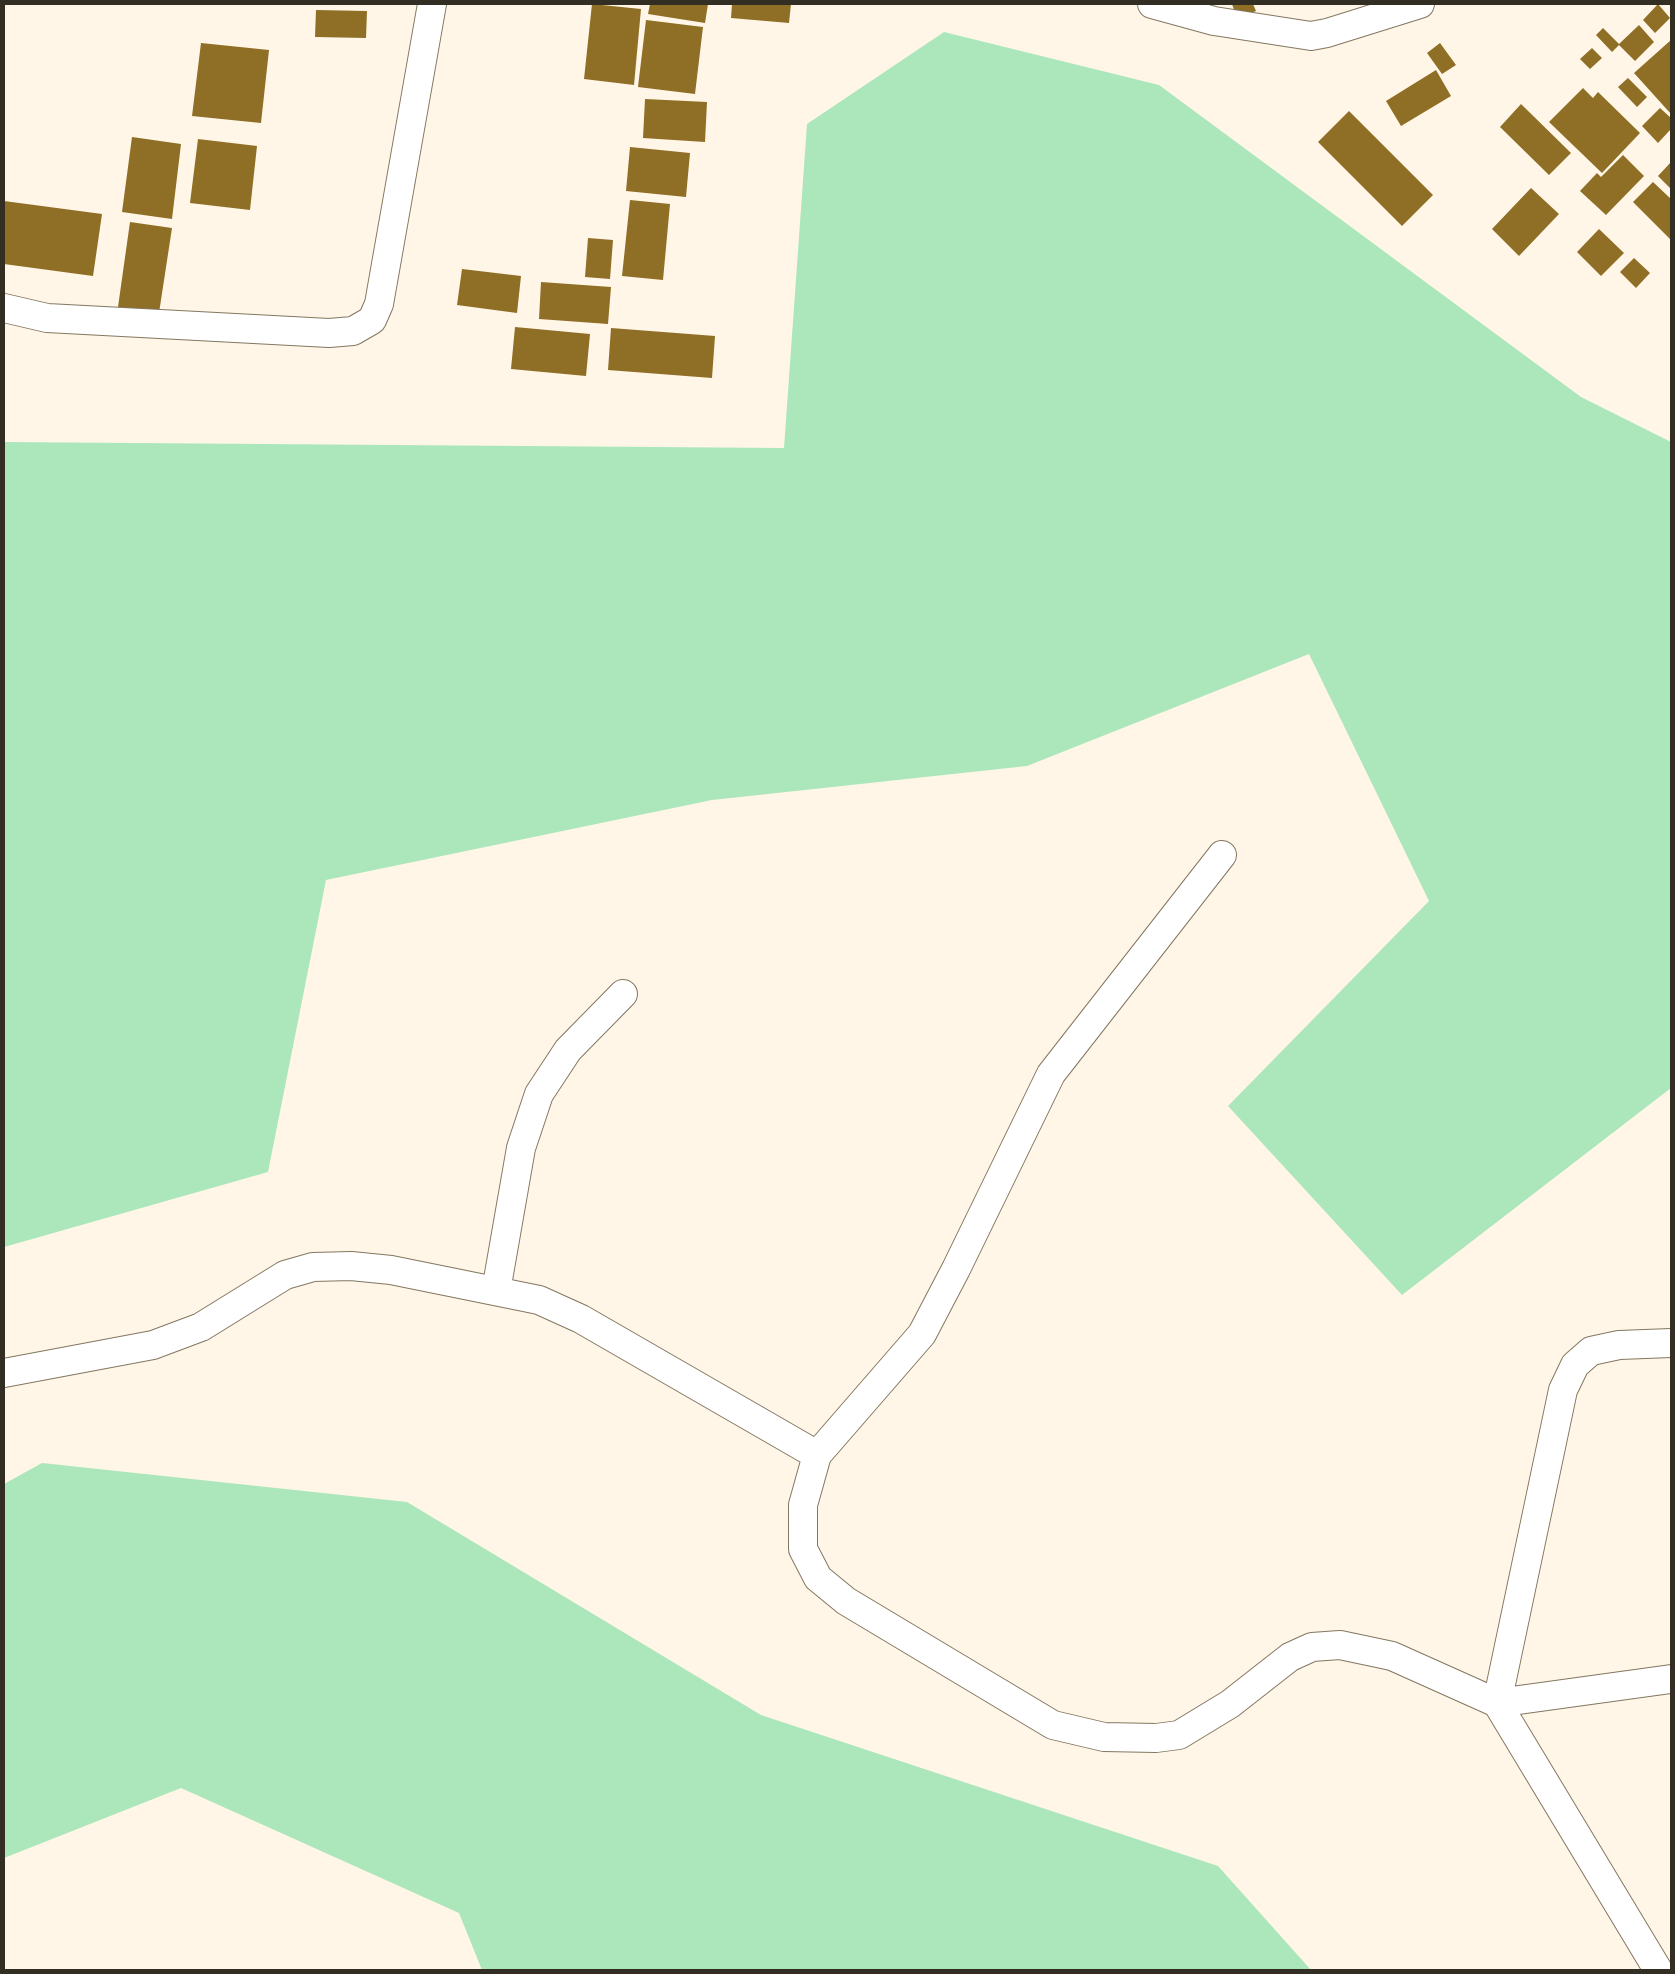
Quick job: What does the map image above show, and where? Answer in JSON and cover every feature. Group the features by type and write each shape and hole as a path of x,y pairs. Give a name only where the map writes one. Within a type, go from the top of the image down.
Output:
{"street":[{"path":"4,308 47,318 329,333 353,331 372,320 379,304 432,4"},
{"path":"1152,4 1214,21 1311,36 1327,33 1420,4"},
{"path":"1222,855 1051,1074 956,1269 922,1334 817,1455 803,1505 803,1549 818,1578 846,1601 1052,1725 1104,1737 1156,1738 1179,1735 1230,1704 1290,1656 1312,1647 1340,1645 1392,1656 1497,1703 1671,1679"},
{"path":"496,1291 521,1148 539,1094 568,1050 623,994"},
{"path":"4,1373 153,1344 201,1327 284,1275 313,1267 351,1266 392,1270 539,1300 581,1319 817,1455"},
{"path":"1658,1970 1497,1703 1563,1390 1575,1365 1591,1351 1619,1345 1671,1343"}],"green space":[{"path":"944,32 1159,85 1581,397 1671,442 1671,1088 1402,1295 1228,1106 1429,901 1309,654 1027,766 712,800 326,880 268,1172 4,1247 4,442 784,448 807,124"},
{"path":"42,1463 407,1502 761,1715 1218,1866 1311,1970 482,1970 459,1913 181,1788 4,1858 4,1484"}],"building":[{"path":"592,4 641,9 634,85 584,79"},
{"path":"650,4 708,4 705,23 648,14"},
{"path":"732,4 791,4 789,23 731,18"},
{"path":"1232,4 1253,4 1256,11 1237,18"},
{"path":"1658,4 1670,18 1655,33 1643,20"},
{"path":"316,10 367,11 366,38 315,37"},
{"path":"646,20 703,27 695,94 638,87"},
{"path":"1639,25 1654,42 1635,61 1619,45 1612,52 1596,35 1603,28 1619,44"},
{"path":"1671,40 1671,114 1634,73"},
{"path":"201,43 269,50 261,123 192,116"},
{"path":"1440,43 1456,65 1442,74 1427,53"},
{"path":"1592,48 1602,58 1590,69 1580,59"},
{"path":"1436,70 1451,96 1401,126 1386,101"},
{"path":"1628,78 1647,97 1637,107 1618,87"},
{"path":"1583,88 1593,98 1598,92 1640,133 1602,173 1549,122"},
{"path":"645,99 707,102 705,142 643,138"},
{"path":"1521,104 1571,153 1549,175 1500,127"},
{"path":"1660,108 1671,118 1671,129 1658,143 1642,126"},
{"path":"1349,111 1433,195 1402,226 1318,142"},
{"path":"132,137 181,144 172,219 122,212"},
{"path":"198,139 257,146 250,210 190,203"},
{"path":"630,147 690,153 686,197 626,191"},
{"path":"1623,155 1644,176 1606,215 1580,191 1597,173 1601,177"},
{"path":"1671,162 1671,189 1658,176"},
{"path":"1653,182 1671,199 1671,240 1633,202"},
{"path":"1531,188 1559,214 1519,256 1492,229"},
{"path":"630,200 670,204 663,280 622,276"},
{"path":"4,201 102,214 93,276 4,264"},
{"path":"130,222 172,228 159,313 118,307"},
{"path":"1599,229 1624,253 1601,276 1577,252"},
{"path":"588,238 613,240 610,279 585,277"},
{"path":"1634,258 1650,273 1636,288 1620,272"},
{"path":"462,269 521,276 517,313 457,305"},
{"path":"541,282 611,287 608,324 539,319"},
{"path":"515,327 590,334 586,376 511,369"},
{"path":"611,328 715,336 712,378 608,370"}]}
